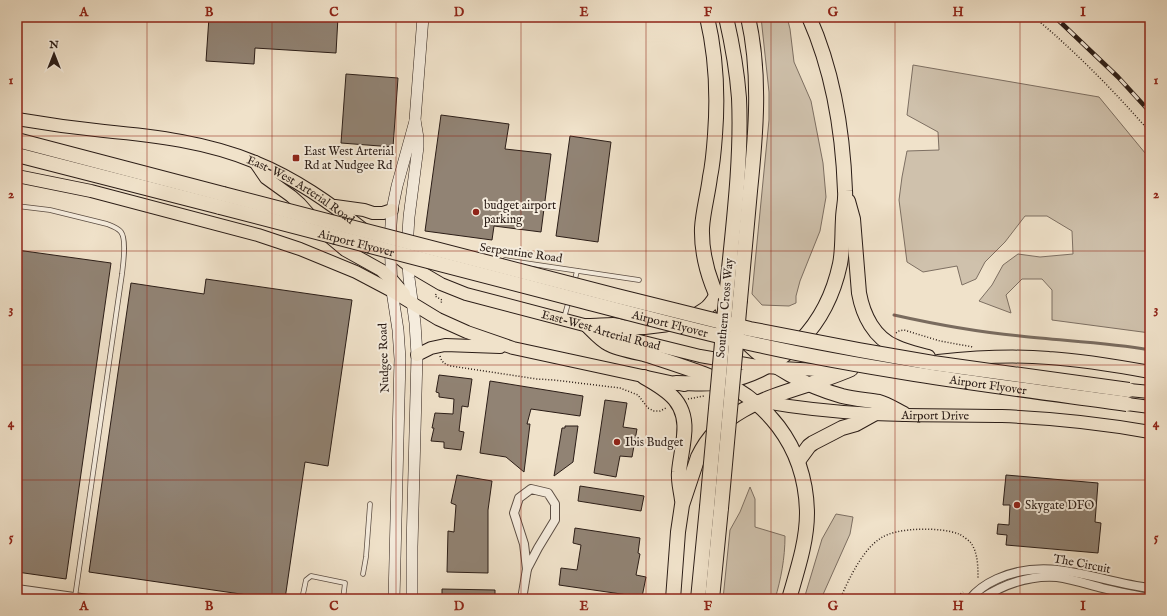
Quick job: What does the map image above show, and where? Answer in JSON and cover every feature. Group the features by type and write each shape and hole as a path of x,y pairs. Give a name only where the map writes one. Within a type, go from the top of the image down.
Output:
{"highway":[{"path":"707,17 714,54 715,135 711,176 703,217 702,241 706,268 716,296 729,320 741,337 772,366 810,384 843,396 880,402 904,414"},
{"name":"Southern Cross Way","path":"726,17 731,36 739,97 740,128 738,168 738,246"},
{"name":"Southern Cross Way","path":"712,599 714,508 738,246 755,129 756,81 754,49 748,17"},
{"path":"723,387 741,377 772,366 804,339 822,313 836,283 842,249 845,193 840,133 830,81 822,51 810,17"},
{"path":"17,140 222,200"},
{"path":"17,155 222,200"},
{"path":"845,193 853,219 859,293 867,318 874,330 888,343 900,349 938,361"},
{"name":"Airport Flyover","path":"222,200 750,329 933,363 1129,390"},
{"name":"Airport Flyover","path":"222,200 467,272 758,345 853,364 1127,404"},
{"path":"588,326 648,326 688,319 704,310 716,296"},
{"path":"588,326 609,344 704,374 723,387"},
{"path":"673,599 678,532 682,504 698,457 706,443 724,422 757,401 836,376 851,369"},
{"path":"644,377 666,390 678,404 683,415 685,427 679,474 682,504"},
{"path":"676,383 710,383 739,390 757,401 787,439 798,461 807,513 803,547 789,599"},
{"path":"798,461 813,443 842,428 856,424 874,414"},
{"name":"Southern Cross Way","path":"698,599 714,508"}],"main road":[{"name":"Nudgee Road","path":"412,599 417,355 416,323 407,264 407,237 418,138 416,120 423,17"},
{"name":"East-West Arterial Road","path":"17,119 74,128 138,134 219,149 254,161 288,178 332,206 407,264 441,284 466,294 588,326 612,334 700,356 725,361 772,366"},
{"name":"Nudgee Road","path":"394,599 400,359 392,285 390,238 392,210 397,186 416,120"},
{"path":"254,161 266,178 300,204 323,232 336,244 381,270 392,285 412,304 453,327 513,348 676,383"},
{"path":"17,176 91,191 258,235 318,255 356,272 392,285"},
{"path":"332,206 364,210 373,213 383,213 392,210"},
{"path":"417,355 437,346 452,345 513,348"},
{"path":"772,366 818,370 851,369 991,357 1049,358 1092,362 1150,372"},
{"path":"1129,390 1150,392"},
{"name":"Airport Drive","path":"757,401 813,409 874,414 1003,416 1044,419 1104,425 1150,432"},
{"path":"1127,404 1150,407"}],"street":[{"path":"522,599 527,569 524,544 514,514 518,498 531,489 548,493 555,504 555,520 527,569"},
{"name":"The Circuit","path":"970,599 976,591 988,583 1013,573 1031,570 1048,569 1069,571 1118,583 1150,588"},
{"name":"The Circuit","path":"982,599 993,591 1014,583 1050,577 1067,579 1122,593 1150,598"},
{"path":"17,589 88,599"}],"lane":[{"path":"17,206 50,210 107,224 120,231 123,239 122,274 76,597"},
{"name":"Serpentine Road","path":"463,254 494,259"},
{"name":"Serpentine Road","path":"501,260 640,280"},
{"name":"Serpentine Road","path":"573,286 577,271"},
{"path":"564,320 571,294"},
{"path":"363,574 370,504"},
{"path":"302,599 306,580 311,576 345,583 343,599"}],"path":[{"path":"1034,17 1098,76 1150,132"},
{"path":"436,293 435,296 442,300 441,303"},
{"path":"437,346 440,358 445,364 537,379 597,384 620,388 638,395 648,408 654,411 660,411 723,387"},
{"path":"840,599 857,566 868,550 881,538 892,533 902,531 931,529 960,534 972,545 976,554 978,582"}],"shaded area":[{"path":"761,17 787,17 794,62 811,101 823,163 826,197 820,231 800,281 796,296 796,303 789,306 762,305 752,294 769,120 769,92"},
{"path":"913,65 1099,97 1150,159 1150,333 1052,320 1052,290 1042,279 1022,279 1006,295 1011,313 979,301 992,285 1003,265 1018,254 1040,257 1073,254 1072,231 1047,216 1025,216 1005,242 985,262 976,279 962,285 957,266 923,272 907,262 899,200 907,151 939,150 938,132 907,115"},
{"path":"750,487 755,499 755,527 785,536 779,584 775,599 723,599 730,530 740,512"},
{"path":"836,514 853,517 850,534 821,599 804,599 822,539"}],"building":[{"path":"209,17 338,17 336,53 255,48 254,64 206,61"},
{"path":"346,74 398,78 393,147 341,143"},
{"path":"441,115 509,124 505,149 551,154 541,232 494,226 492,240 425,231"},
{"path":"570,136 611,142 598,242 556,236"},
{"path":"17,250 111,263 66,579 17,572"},
{"path":"206,279 352,300 328,466 305,462 285,599 275,599 89,572 131,283 204,294"},
{"path":"439,375 472,379 468,407 462,406 459,431 464,432 461,450 444,448 444,442 431,441 435,413 453,414 454,399 439,397 439,393 436,392"},
{"path":"490,381 583,396 580,416 531,409 527,424 530,424 524,472 506,457 480,453"},
{"name":"Ibis Budget","path":"605,400 627,403 623,427 637,429 632,457 620,456 616,477 594,473"},
{"path":"565,426 578,426 573,462 554,476 562,428 565,428"},
{"path":"457,475 492,481 488,510 488,573 447,572 448,531 454,532 456,505 451,503"},
{"path":"1006,475 1098,483 1095,522 1101,523 1098,553 1006,545 1007,535 997,534 998,524 1009,525 1010,505 1003,505"},
{"path":"580,486 644,496 641,511 578,501"},
{"path":"575,528 640,538 638,553 640,554 636,575 646,577 642,597 559,585 561,568 577,570 581,545 573,543"},
{"path":"442,589 495,590 495,599 442,599"}],"waterway":[{"path":"894,315 940,325 988,332 1118,345 1150,350"}],"railway":[{"path":"1055,17 1118,77 1150,112"}],"place":[{"name":"East West Arterial Rd at Nudgee Rd","path":"296,158"},
{"name":"budget airport parking","path":"476,212"},
{"name":"Ibis Budget","path":"617,442"},
{"name":"Skygate DFO","path":"1017,505"}]}
